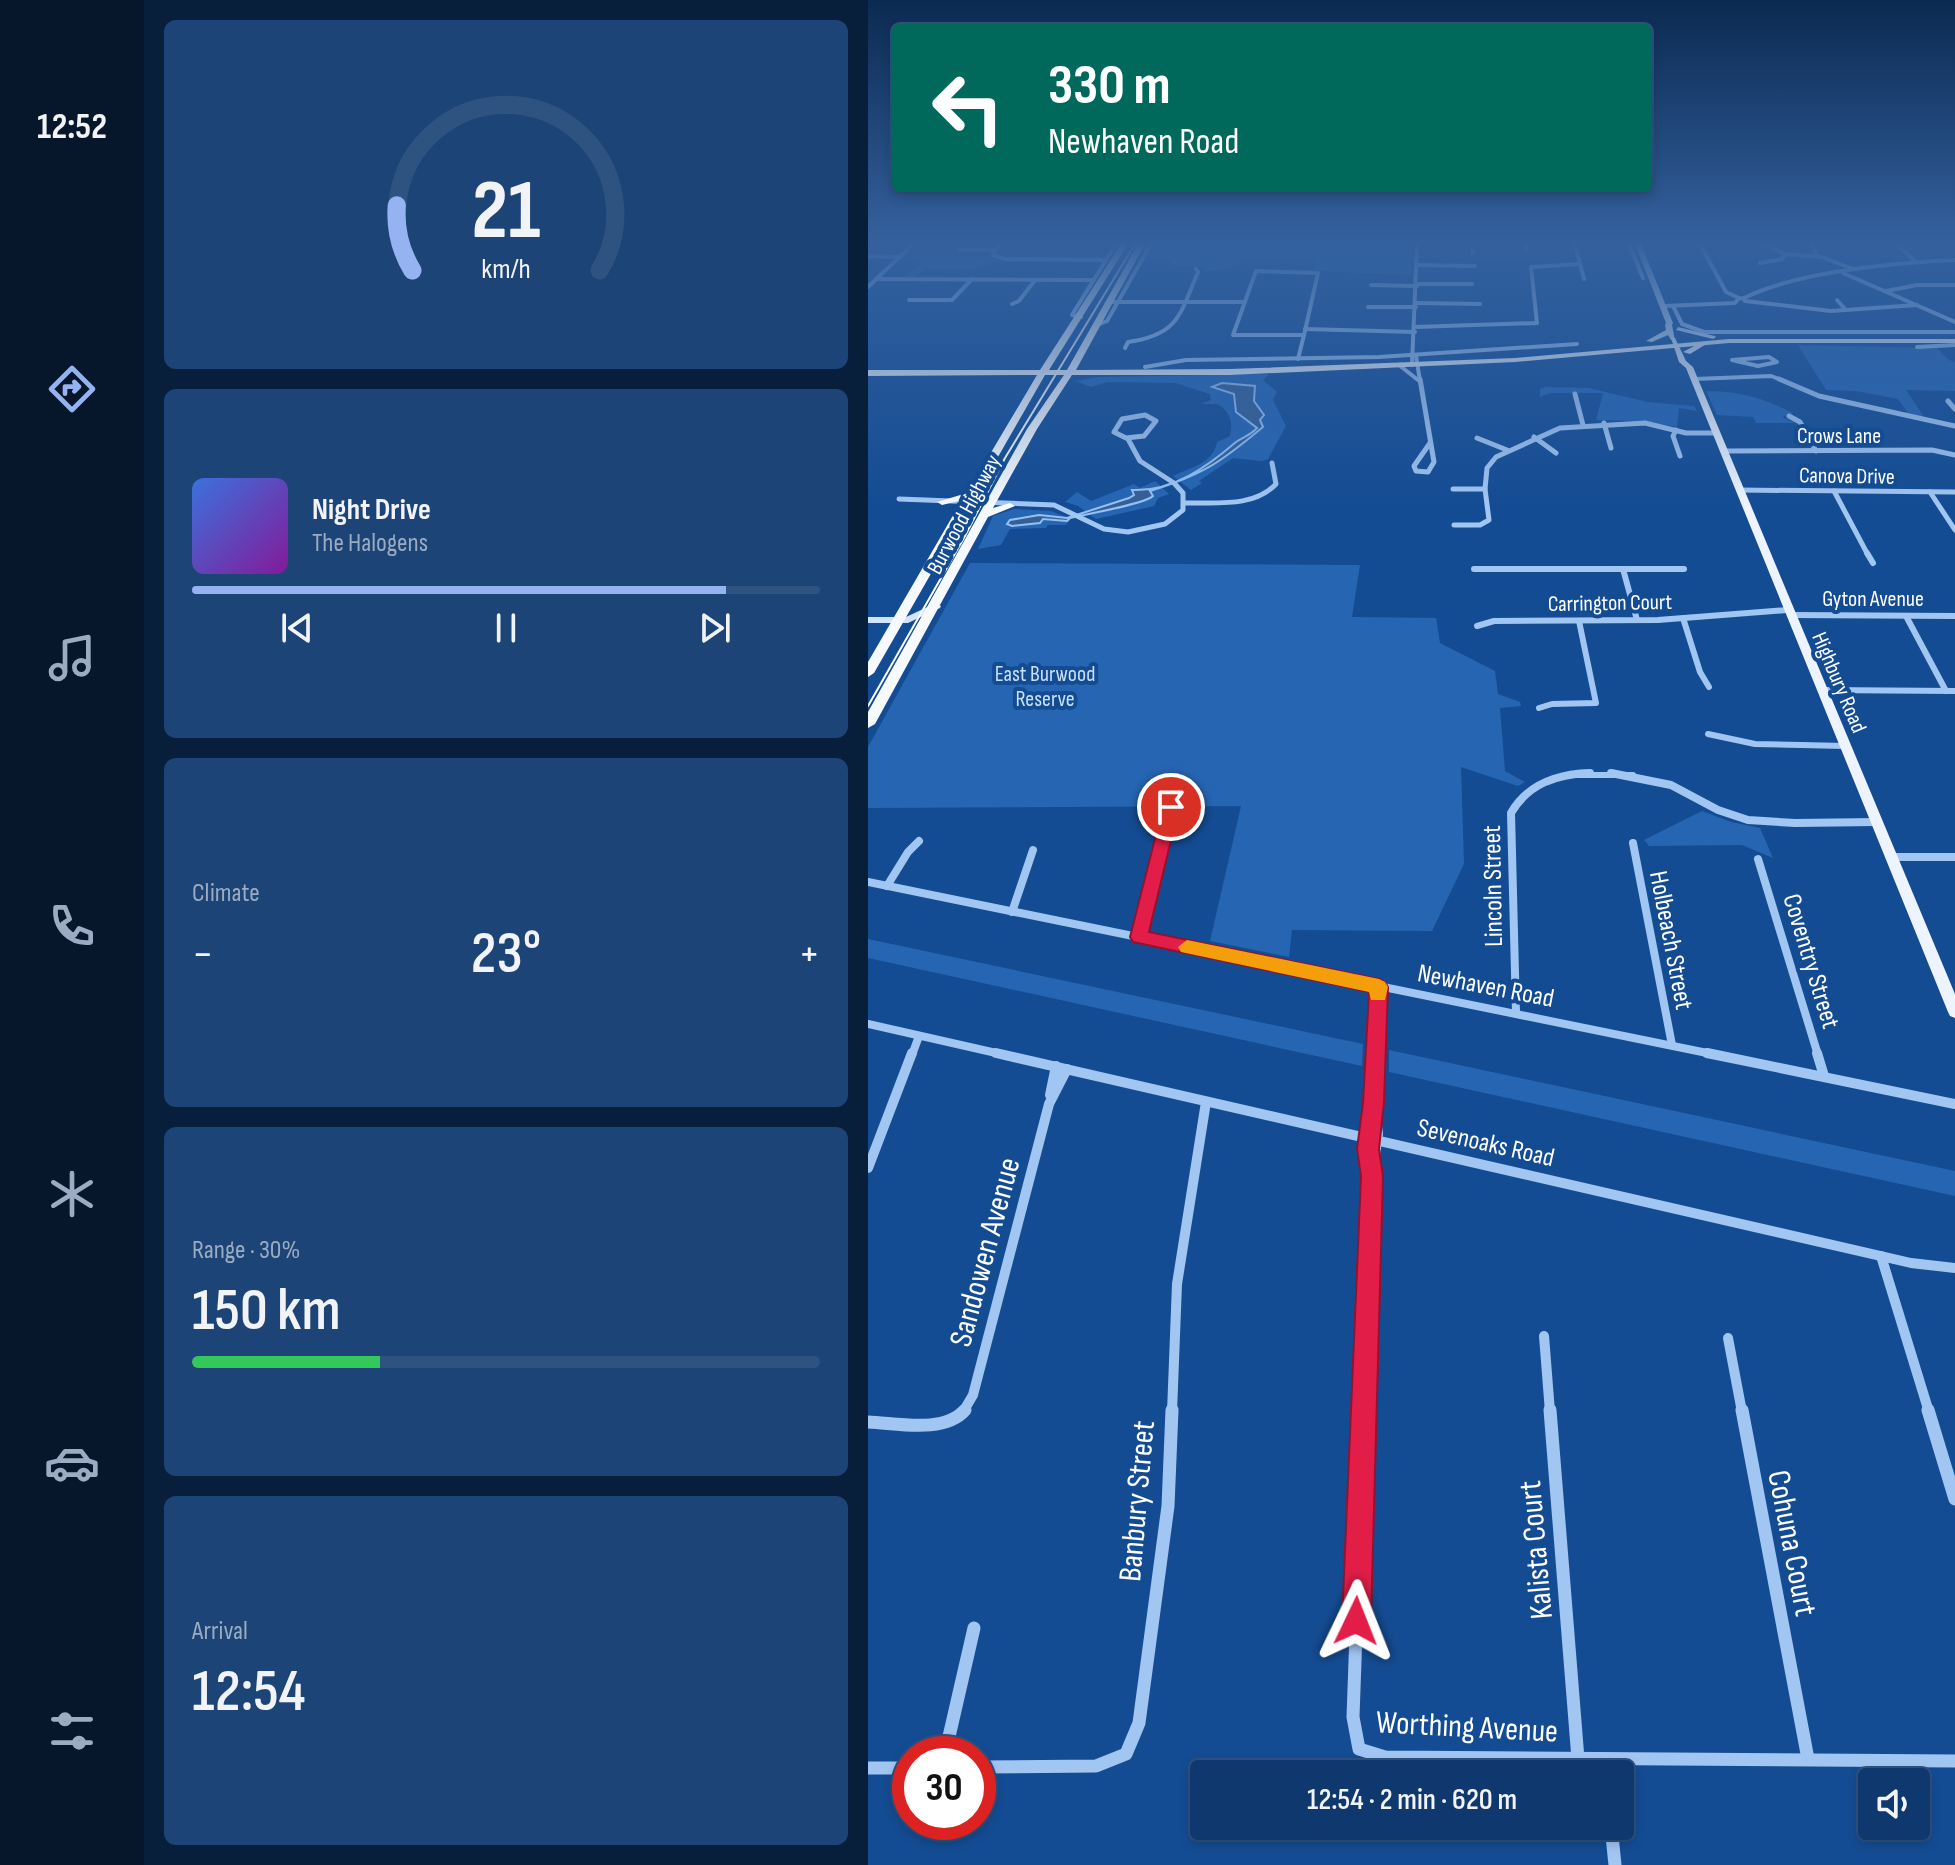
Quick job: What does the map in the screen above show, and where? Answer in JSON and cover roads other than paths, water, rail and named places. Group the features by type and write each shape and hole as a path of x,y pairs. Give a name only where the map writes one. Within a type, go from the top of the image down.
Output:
{"highway":[{"name":"Burwood Highway","path":"870,667 1068,331"},
{"name":"Burwood Highway","path":"868,724 1001,484 1094,331"},
{"path":"1678,339 1704,343 1931,336"},
{"path":"868,370 1022,370 1047,366 1069,374 1145,367 1523,354 1713,337 1931,336 1955,339"},
{"path":"1084,351 1086,361 1101,370"},
{"path":"1069,374 1101,370 1219,373 1399,365 1414,358"},
{"path":"1022,370 1047,366"},
{"path":"1209,367 1219,373"},
{"path":"1022,370 1035,385"},
{"path":"990,508 1011,504 1001,484"},
{"path":"955,523 945,504 967,501"}],"main road":[{"name":"Highbury Road","path":"1675,331 1955,1012"},
{"path":"1654,343 1678,339"},
{"path":"868,620 917,617 936,606"}],"street":[{"path":"1125,348 1128,342 1153,339 1169,331"},
{"path":"1234,331 1233,335 1358,331"},
{"path":"1415,331 1414,358 1430,443 1432,469 1416,471 1414,466 1430,443"},
{"path":"1708,331 1931,336"},
{"path":"1298,359 1304,332"},
{"path":"1917,347 1955,339"},
{"path":"1145,367 1165,362 1414,358 1577,344"},
{"path":"1758,366 1777,362 1769,357 1733,359 1736,363 1758,366 1764,375"},
{"path":"1399,365 1418,380"},
{"path":"1694,379 1764,375 1819,396 1955,426"},
{"path":"1575,394 1583,425"},
{"path":"1948,401 1955,409"},
{"path":"1135,447 1152,431 1156,420 1135,415 1120,420 1114,429 1116,435 1128,439 1145,436"},
{"path":"1789,416 1800,422 1816,451"},
{"path":"1454,525 1486,523 1489,520 1485,489 1487,468 1507,450 1534,437 1558,429 1604,423 1645,423 1676,430 1716,433"},
{"path":"1604,423 1611,448"},
{"path":"1676,430 1673,436 1680,456"},
{"path":"1534,437 1556,453"},
{"path":"1477,438 1507,450"},
{"path":"1011,504 1059,506 1087,522 1114,531 1146,529 1171,521 1181,513 1185,503 1181,488 1140,461 1128,439"},
{"name":"Crows Lane","path":"1723,451 1932,450 1955,455"},
{"path":"1185,503 1251,498 1267,493 1276,484 1272,463"},
{"path":"1453,489 1485,489"},
{"name":"Canova Drive","path":"1739,490 1955,492"},
{"path":"1834,491 1873,563"},
{"path":"1930,492 1955,530"},
{"path":"896,501 945,504"},
{"path":"967,501 990,508"},
{"path":"1474,569 1684,569"},
{"path":"1623,569 1637,620"},
{"name":"Carrington Court","path":"1477,626 1494,621 1637,620 1744,612 1789,613"},
{"name":"Gyton Avenue","path":"1789,613 1955,616"},
{"path":"1906,616 1946,691"},
{"path":"1683,618 1700,672 1709,687"},
{"path":"1539,708 1552,704 1596,703 1579,621"},
{"path":"1821,690 1955,691"},
{"path":"1708,734 1763,745 1845,746"},
{"name":"Lincoln Street","path":"1516,1013 1509,898 1509,823 1512,808 1525,793 1542,781 1564,775 1622,774 1671,785 1722,812 1747,819 1876,822"},
{"path":"1139,937 1171,807"},
{"path":"887,886 908,852 919,841"},
{"name":"Holbeach Street","path":"1633,843 1672,1045"},
{"path":"1012,912 1033,850"},
{"path":"1890,857 1955,857"},
{"name":"Coventry Street","path":"1758,859 1824,1076"},
{"name":"Newhaven Road","path":"868,882 1955,1104"},
{"name":"Worthing Avenue","path":"1379,987 1353,1717 1359,1749 1385,1757 1582,1760"},
{"name":"Sevenoaks Road","path":"868,1024 1911,1263 1955,1268"},
{"path":"868,1168 919,1036"},
{"name":"Sandowen Avenue","path":"868,1422 938,1423 954,1420 965,1411 973,1395 1061,1068"},
{"name":"Banbury Street","path":"996,1767 1096,1766 1126,1754 1139,1723 1168,1506 1177,1284 1206,1102"},
{"path":"1881,1256 1955,1499"},
{"name":"Kalista Court","path":"1544,1336 1578,1759"},
{"name":"Cohuna Court","path":"1728,1338 1808,1759"},
{"path":"949,1736 974,1628"},
{"name":"Worthing Avenue","path":"1634,1766 1808,1759 1955,1761"},
{"path":"868,1768 892,1768"},
{"path":"1612,1840 1615,1865"}],"tram line":[{"path":"868,706 965,536 1005,458 1082,331"}],"park label":[{"name":"East Burwood Reserve","path":"1045,686"}]}
